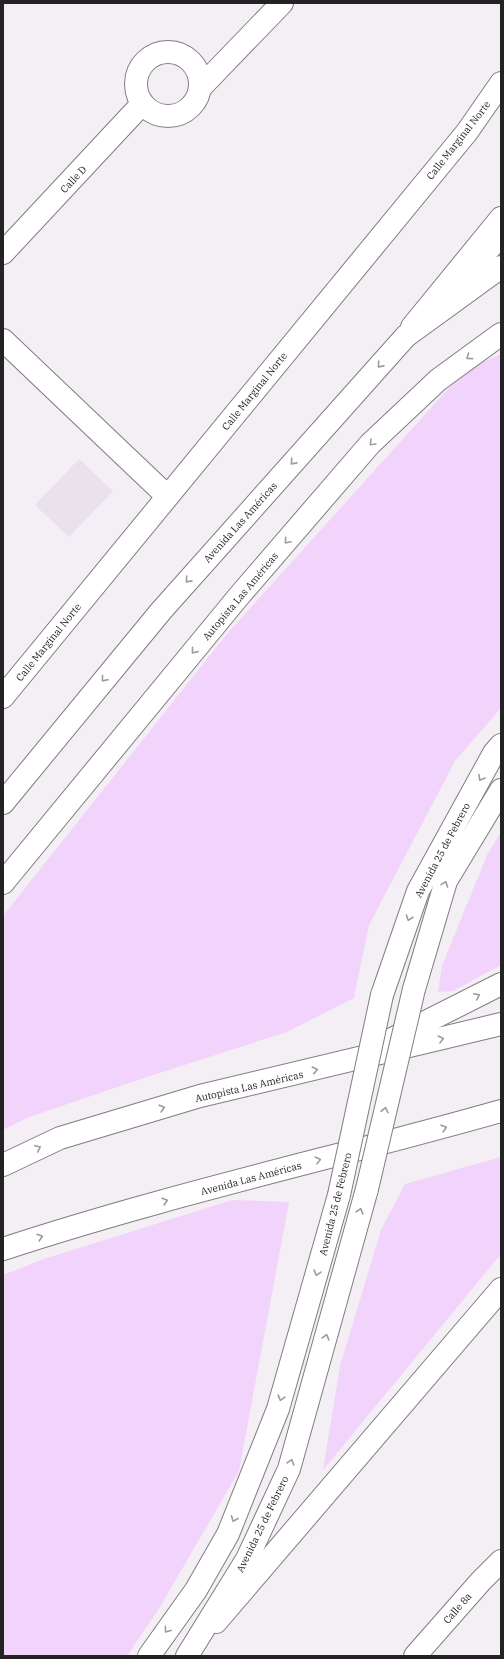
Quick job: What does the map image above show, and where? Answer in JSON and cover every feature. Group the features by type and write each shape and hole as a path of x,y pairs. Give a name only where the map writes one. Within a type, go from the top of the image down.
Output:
{"main road":[{"path":"201,87 199,72 190,59 176,52 160,53 146,61 137,74 136,90 142,104 154,114 169,117 185,113 196,102 201,87 282,3"},
{"name":"Calle Marginal Norte","path":"3,697 467,132 501,83"},
{"name":"Calle D","path":"3,253 142,104"},
{"path":"406,336 501,218"},
{"path":"406,336 501,236"},
{"name":"Avenida Las Américas","path":"3,803 160,611 406,336 501,267"},
{"name":"Autopista Las Américas","path":"3,883 239,596 370,444 438,380 501,334"},
{"path":"3,340 168,496"},
{"name":"Avenida 25 de Febrero","path":"149,1656 196,1590 228,1534 278,1409 339,1195 382,995 418,891 494,753 501,745"},
{"name":"Avenida 25 de Febrero","path":"187,1656 247,1560 289,1469 366,1189 414,989 446,881 501,790"},
{"path":"342,1064 501,984"},
{"name":"Autopista Las Américas","path":"3,1165 60,1138 200,1096 342,1064 501,1024"},
{"name":"Avenida Las Américas","path":"3,1249 48,1234 247,1178 410,1137 501,1111"},
{"path":"187,1656 501,1289"},
{"name":"Calle 8a","path":"415,1656 481,1580 501,1561"}],"shaded area":[{"path":"501,354 501,708 455,761 369,925 354,998 287,1032 29,1117 3,1130 3,916 226,635 466,369"},
{"path":"79,459 113,491 69,537 35,505"},
{"path":"501,832 501,965 453,991 438,992 442,966 487,855"},
{"path":"501,1157 501,1254 323,1470 340,1366 381,1230 405,1184"},
{"path":"232,1200 289,1202 239,1471 160,1607 127,1656 3,1656 3,1275 44,1259"}]}
